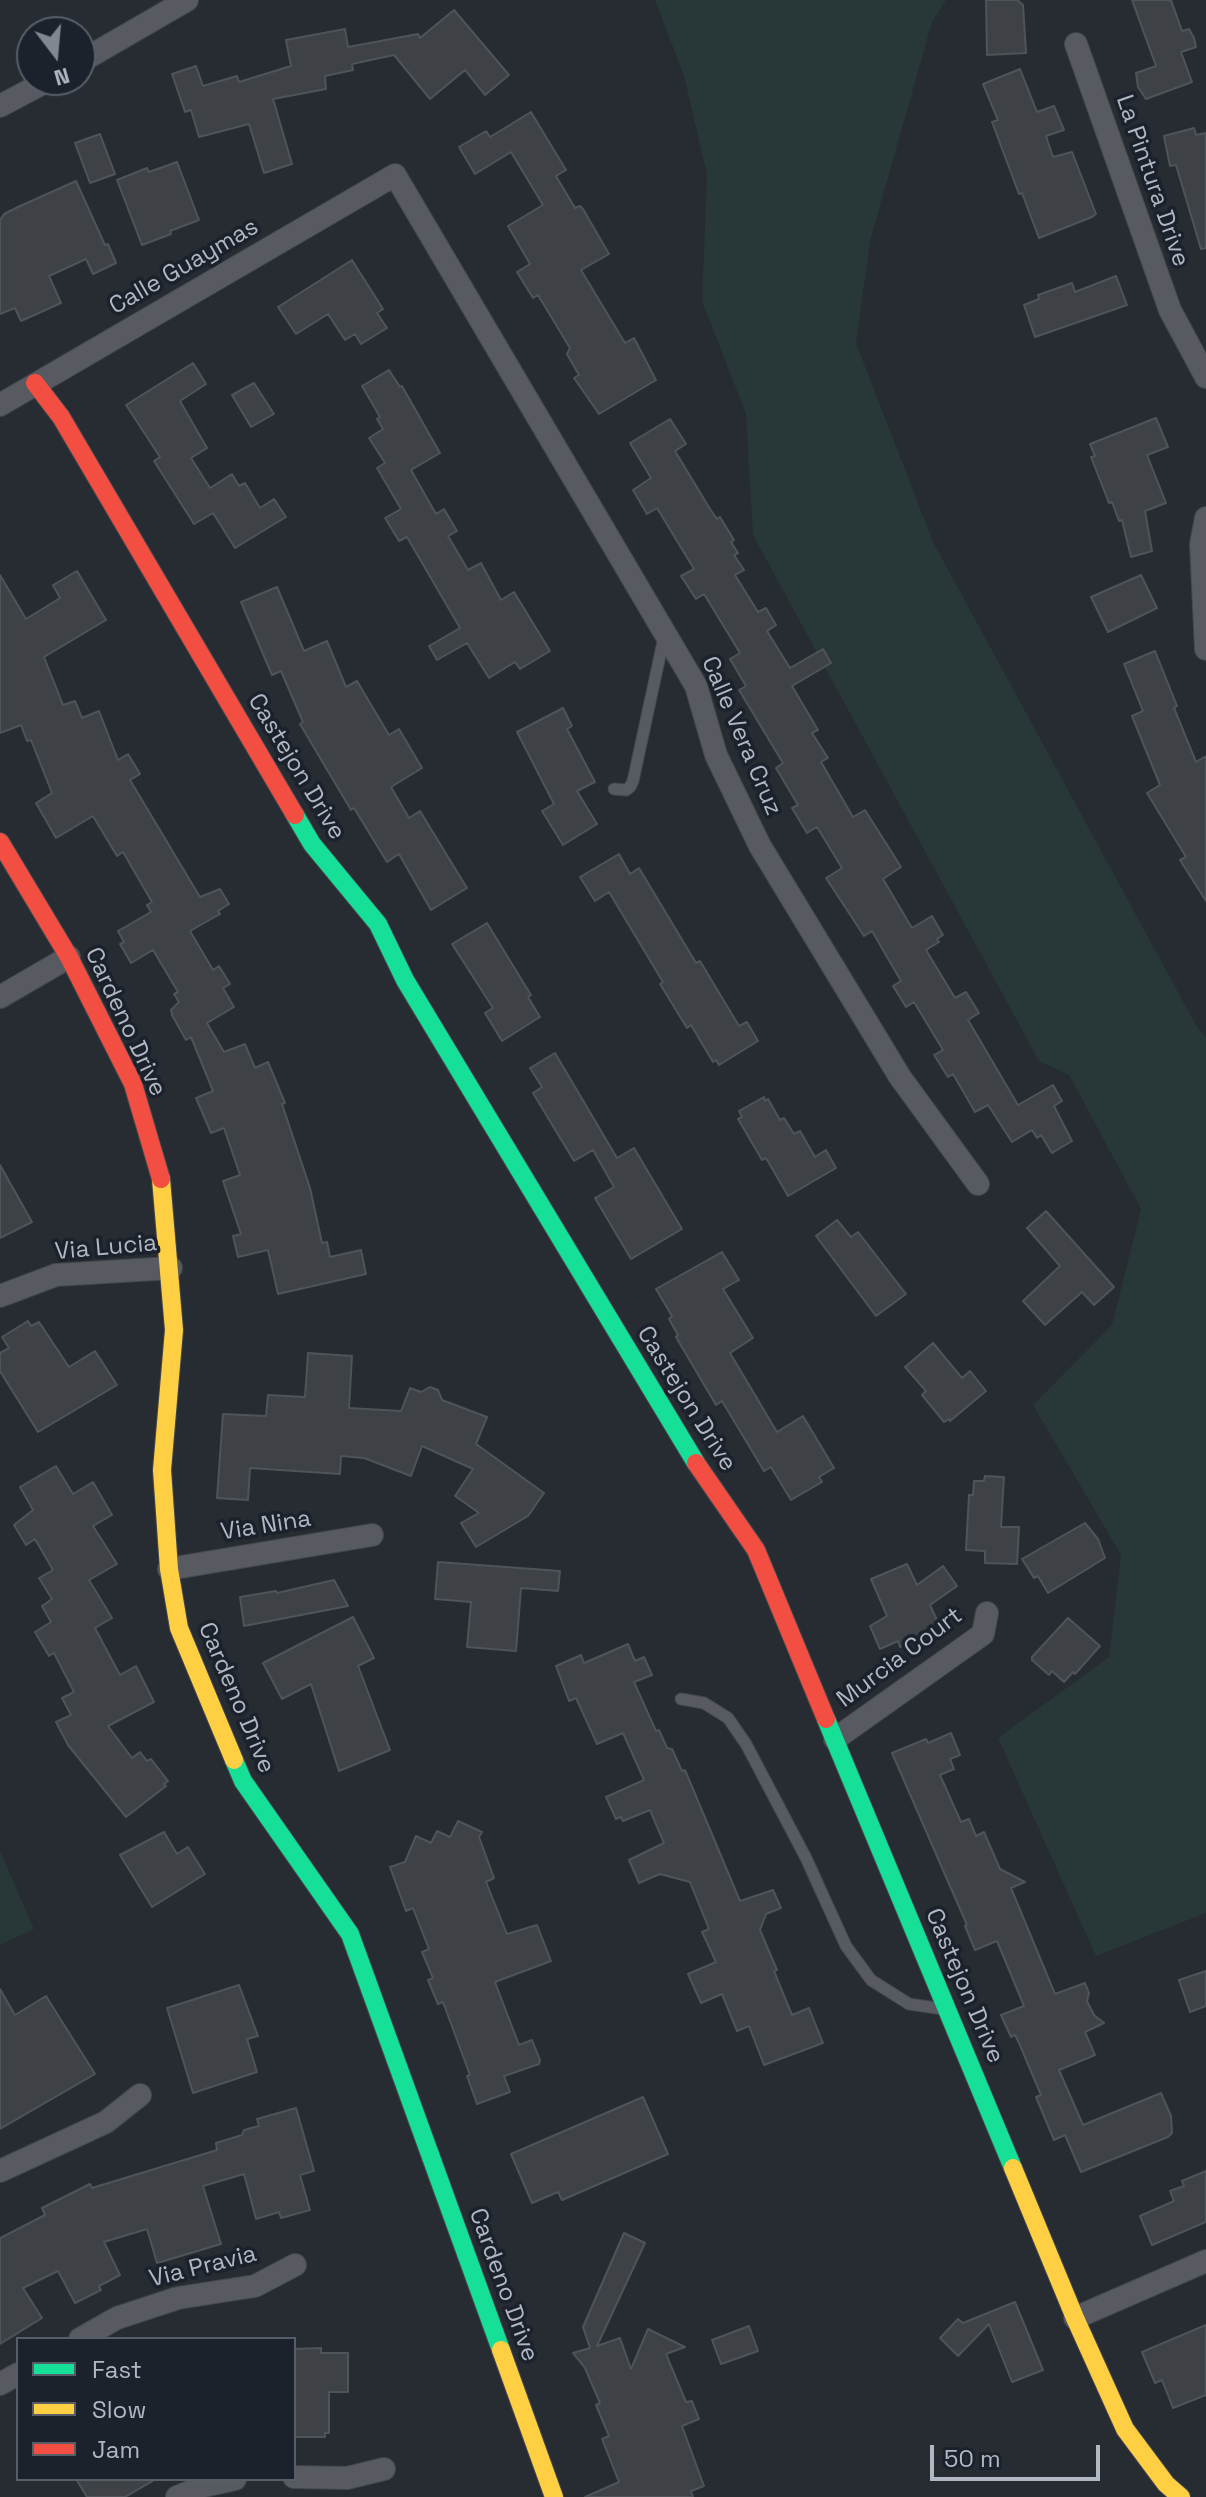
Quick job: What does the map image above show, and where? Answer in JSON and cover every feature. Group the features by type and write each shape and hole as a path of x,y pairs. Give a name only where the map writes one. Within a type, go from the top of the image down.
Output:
{"street":[{"path":"96,53 187,0"},
{"name":"La Pintura Drive","path":"1076,44 1170,310 1206,377"},
{"path":"0,106 19,96"},
{"name":"Calle Guaymas","path":"0,405 395,175"},
{"name":"Calle Vera Cruz","path":"395,175 696,686 716,755 760,846 900,1077 978,1184"},
{"name":"Castejon Drive","path":"35,383 61,417 312,844 378,924 405,980 700,1470 756,1550 1075,2318 1125,2429 1166,2484 1181,2497"},
{"path":"1206,518 1201,544 1206,649"},
{"name":"Cardeno Drive","path":"0,842 69,957 133,1084 162,1184 174,1330 162,1470 169,1569 179,1628 243,1781 350,1934 554,2497"},
{"path":"0,997 69,957"},
{"name":"Via Lucia","path":"0,1296 56,1275 171,1268"},
{"name":"Via Nina","path":"169,1569 372,1535"},
{"name":"Murcia Court","path":"835,1739 983,1634 987,1613"},
{"path":"0,2171 106,2122 140,2095"},
{"path":"1075,2318 1206,2261"},
{"name":"Via Pravia","path":"84,2337 117,2318 178,2298 255,2286 295,2265"},
{"path":"296,2477 347,2478 384,2469"},
{"path":"177,2497 226,2481"}],"lane":[{"path":"614,789 626,790 633,781 665,633"},
{"path":"681,1699 704,1703 728,1718 737,1731 806,1858 846,1946 871,1980 909,2004 947,2009"}],"shaded area":[{"path":"655,0 946,0 932,22 870,241 856,343 933,542 1197,1027 1206,1037 1206,1913 1096,1956 998,1738 1109,1657 1121,1555 1033,1405 1112,1325 1141,1209 1069,1075 1039,1061 753,535 746,414 702,301 707,175 684,76"},
{"path":"0,1851 34,1929 0,1945"}],"building":[{"path":"986,0 1017,0 1023,5 1026,53 987,55"},
{"path":"1132,0 1171,0 1182,31 1189,29 1194,38 1196,47 1181,52 1192,82 1146,99 1138,87 1136,73 1156,66"},
{"path":"454,10 509,75 485,95 465,70 430,99 394,55 352,64 353,70 325,76 326,89 273,99 292,164 264,173 249,124 199,137 191,110 185,112 172,74 196,66 203,86 237,76 239,82 291,66 286,40 345,29 348,47 418,34 420,38"},
{"path":"1020,69 1037,112 1054,106 1064,130 1046,136 1053,157 1072,152 1096,214 1039,238 992,122 998,120 983,84"},
{"path":"531,112 566,170 556,176 575,208 580,206 583,209 609,254 581,270 625,343 634,338 656,380 599,414 574,378 579,375 567,354 570,348 538,295 533,298 517,272 530,264 508,226 543,205 511,152 475,174 459,147 486,131 490,137"},
{"path":"1194,128 1196,135 1206,133 1206,248 1201,249 1176,165 1170,166 1164,136"},
{"path":"100,134 115,174 90,183 75,143"},
{"path":"177,162 199,220 142,245 117,180 147,168 149,172"},
{"path":"76,181 116,263 93,274 86,259 49,276 61,303 21,321 15,308 0,314 0,220 4,214"},
{"path":"352,260 383,309 377,313 387,328 361,344 355,334 345,340 328,314 296,334 278,307"},
{"path":"1116,276 1127,305 1035,337 1024,305 1039,299 1038,295 1072,283 1075,292"},
{"path":"193,363 206,384 180,401 207,448 191,458 210,488 232,474 239,486 245,483 260,508 274,499 286,517 235,548 213,513 194,524 154,461 160,457 126,405"},
{"path":"389,370 402,386 440,453 411,470 436,514 444,509 457,531 448,536 468,570 481,563 501,600 514,592 550,651 520,669 515,662 489,678 467,643 437,660 429,646 460,628 407,537 399,541 385,518 401,509 377,468 385,463 369,438 383,429 377,419 380,417 362,386"},
{"path":"254,383 274,414 251,427 232,395"},
{"path":"1156,418 1168,447 1147,455 1166,503 1145,511 1152,551 1131,557 1122,520 1119,521 1112,502 1109,503 1091,457 1095,456 1090,444"},
{"path":"670,419 686,444 675,451 710,509 717,519 720,517 734,540 731,542 738,553 734,555 744,570 735,575 758,612 766,608 776,625 767,631 790,668 823,649 831,663 792,686 818,730 812,733 828,758 821,762 853,817 865,810 901,867 883,879 912,928 932,916 943,935 937,939 939,942 926,950 955,998 966,992 979,1013 968,1020 1018,1105 1053,1085 1062,1101 1054,1106 1072,1141 1052,1153 1041,1135 1037,1138 1032,1130 1012,1142 988,1105 975,1112 953,1074 948,1077 934,1055 943,1050 914,1002 906,1007 893,986 901,981 872,931 864,936 826,878 842,868 817,827 807,833 792,808 798,805 776,768 783,763 739,690 746,686 730,659 740,653 704,594 696,599 681,576 694,569 657,508 647,514 633,490 651,478 630,443"},
{"path":"77,571 106,620 44,657 63,705 75,701 82,718 99,711 118,760 128,754 140,774 130,780 200,897 220,889 229,904 218,911 220,914 190,931 213,970 219,966 230,984 223,988 234,1007 207,1023 224,1052 245,1044 255,1068 268,1062 285,1103 282,1104 310,1188 322,1243 327,1242 330,1257 361,1250 366,1274 278,1294 268,1250 238,1257 233,1236 241,1234 223,1181 240,1175 224,1128 211,1133 196,1098 213,1091 191,1037 186,1040 172,1015 171,1010 179,1002 174,994 178,992 153,950 131,963 120,944 124,942 118,931 151,912 147,905 152,902 123,852 117,856 93,816 56,838 36,803 52,793 31,740 27,741 21,725 0,733 0,575 26,619 60,598 53,585"},
{"path":"1141,575 1157,608 1108,632 1091,597"},
{"path":"277,587 304,651 327,641 346,687 357,681 389,735 399,729 422,768 391,787 409,818 420,811 467,888 431,910 399,854 387,862 354,808 351,810 300,724 303,722 281,671 272,675 241,602"},
{"path":"1155,651 1196,762 1206,756 1206,901 1180,860 1186,857 1147,793 1160,785 1132,716 1143,711 1124,664"},
{"path":"563,708 572,726 567,729 595,782 577,791 597,824 563,845 542,811 554,804 517,732"},
{"path":"619,854 630,874 639,868 696,963 700,961 739,1026 747,1022 758,1041 719,1065 716,1060 713,1062 691,1025 687,1028 609,892 595,901 580,877"},
{"path":"487,923 531,995 528,997 540,1017 502,1041 485,1013 493,1008 452,944"},
{"path":"555,1053 617,1158 634,1148 682,1229 631,1259 595,1198 614,1187 593,1150 574,1161 533,1093 542,1087 530,1068"},
{"path":"764,1097 794,1134 800,1131 815,1157 826,1150 836,1168 788,1196 738,1119 742,1117 739,1111"},
{"path":"0,1165 32,1222 0,1238"},
{"path":"1046,1211 1114,1287 1094,1305 1082,1292 1045,1325 1023,1301 1060,1266 1027,1228"},
{"path":"837,1220 851,1237 858,1232 906,1294 876,1316 816,1236"},
{"path":"722,1252 739,1280 723,1289 753,1338 730,1353 777,1432 803,1416 834,1468 819,1477 822,1482 791,1500 771,1467 764,1471 722,1401 716,1405 676,1337 678,1335 669,1319 672,1316 656,1289"},
{"path":"28,1321 31,1326 39,1322 69,1367 95,1351 117,1385 38,1432 0,1371 0,1353 9,1348 2,1337"},
{"path":"933,1343 962,1378 970,1371 986,1391 950,1421 944,1422 922,1395 926,1391 905,1367"},
{"path":"308,1353 352,1356 349,1408 401,1411 410,1388 421,1392 430,1387 438,1390 442,1400 487,1417 476,1444 544,1493 528,1516 476,1547 461,1523 479,1513 455,1496 473,1469 422,1446 411,1476 364,1458 341,1456 340,1474 250,1468 248,1500 217,1498 223,1414 266,1416 268,1395 305,1397"},
{"path":"56,1466 73,1494 93,1482 112,1515 93,1526 117,1564 89,1580 112,1618 95,1628 120,1675 136,1666 154,1702 108,1726 132,1758 140,1752 147,1761 151,1759 168,1781 164,1784 166,1786 126,1817 68,1745 56,1722 71,1715 62,1698 74,1692 54,1653 49,1656 35,1632 51,1622 42,1606 52,1599 39,1578 53,1570 35,1539 26,1545 14,1525 33,1510 20,1487"},
{"path":"985,1476 1004,1477 1001,1527 1019,1527 1017,1564 985,1563 985,1551 966,1550 969,1495 973,1495 974,1481 984,1481"},
{"path":"1085,1523 1098,1539 1105,1558 1048,1593 1022,1559"},
{"path":"438,1562 560,1571 558,1591 521,1588 516,1651 467,1647 471,1602 435,1599"},
{"path":"907,1564 917,1585 943,1566 957,1586 930,1605 941,1629 900,1647 898,1641 880,1649 870,1626 887,1616 871,1579"},
{"path":"334,1580 348,1606 244,1626 240,1597 277,1593"},
{"path":"353,1617 374,1658 358,1666 390,1750 339,1771 311,1684 282,1699 263,1663"},
{"path":"1068,1618 1100,1646 1064,1682 1052,1671 1049,1675 1032,1657"},
{"path":"628,1644 635,1661 644,1657 652,1675 634,1682 656,1731 659,1730 667,1748 672,1749 682,1771 685,1770 740,1901 773,1890 781,1908 766,1914 760,1930 792,2015 809,2008 823,2043 764,2065 749,2026 737,2031 722,1994 701,2003 688,1974 716,1962 702,1932 709,1929 690,1882 660,1874 639,1883 629,1860 664,1843 650,1810 623,1821 621,1817 616,1819 606,1797 644,1780 623,1733 597,1744 576,1698 569,1701 556,1666 581,1655 584,1663"},
{"path":"951,1733 960,1755 950,1759 954,1769 940,1775 961,1822 969,1819 976,1836 984,1832 1000,1869 1025,1882 1011,1888 1055,1994 1085,1983 1089,1993 1087,2001 1094,2015 1104,2023 1085,2032 1095,2055 1059,2070 1083,2125 1161,2093 1171,2116 1172,2133 1168,2137 1081,2172 1065,2135 1054,2140 1036,2097 1041,2095 1019,2043 1015,2035 1011,2037 1001,2015 1024,2006 997,1941 975,1950 892,1753"},
{"path":"458,1821 482,1832 479,1837 494,1878 486,1882 507,1934 537,1925 551,1961 495,1982 519,2045 532,2040 540,2060 539,2064 504,2076 510,2092 477,2104 467,2076 470,2075 443,2002 438,2004 428,1980 433,1978 422,1952 429,1949 413,1908 406,1911 390,1867 405,1862 416,1836 431,1843 437,1831 450,1837"},
{"path":"164,1832 177,1854 188,1847 205,1874 152,1907 120,1855"},
{"path":"1206,1971 1206,2006 1190,2012 1179,1980"},
{"path":"239,1985 258,2036 247,2039 257,2072 193,2093 167,2008"},
{"path":"0,1989 15,2015 46,1996 95,2074 0,2129"},
{"path":"643,2097 668,2154 562,2200 558,2192 532,2203 511,2154"},
{"path":"296,2108 314,2171 300,2175 310,2210 281,2218 279,2212 256,2219 244,2174 203,2186 221,2244 157,2263 147,2229 104,2242 120,2275 99,2286 101,2290 75,2303 58,2271 23,2288 42,2318 0,2344 0,2238 45,2215 42,2208 90,2184 92,2188 217,2150 216,2143 259,2126 257,2119"},
{"path":"1206,2171 1206,2222 1152,2245 1140,2216 1174,2201 1170,2191 1184,2186 1182,2181"},
{"path":"624,2233 645,2243 597,2346 620,2338 631,2369 648,2329 685,2347 666,2354 686,2402 692,2401 699,2419 682,2426 704,2486 691,2491 693,2497 585,2497 619,2482 602,2439 609,2436 596,2405 600,2403 585,2368 573,2353 590,2348 583,2327"},
{"path":"1015,2302 1043,2370 1012,2382 989,2324 958,2356 940,2338 958,2319 963,2323"},
{"path":"1206,2325 1206,2395 1173,2408 1162,2380 1155,2383 1142,2352"},
{"path":"749,2326 758,2351 721,2364 712,2340"},
{"path":"321,2348 321,2353 348,2353 348,2392 329,2392 329,2433 325,2433 325,2437 296,2437 296,2349"},
{"path":"77,2481 153,2481 125,2497 87,2497"}],"traffic: fast":[{"path":"295,815 312,844 378,924 405,980 696,1463"},
{"path":"826,1719 1013,2168"},
{"path":"234,1760 243,1781 350,1934 501,2350"}],"traffic: slow":[{"path":"161,1179 174,1330 162,1470 169,1569 179,1628 234,1760"},
{"path":"1013,2168 1125,2429 1166,2484 1181,2497"},
{"path":"501,2350 554,2497"}],"traffic: jam":[{"path":"35,383 61,417 295,815"},
{"path":"0,842 69,957 133,1084 161,1179"},
{"path":"696,1463 756,1550 826,1719"}]}
